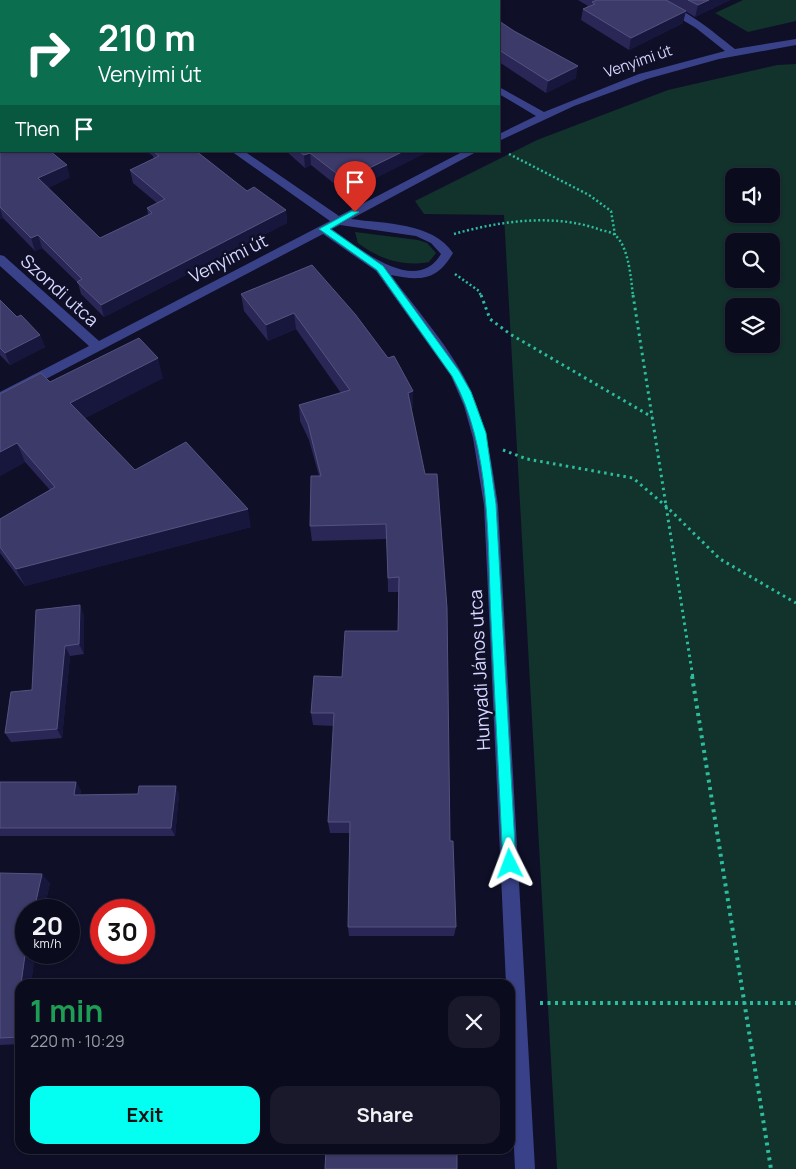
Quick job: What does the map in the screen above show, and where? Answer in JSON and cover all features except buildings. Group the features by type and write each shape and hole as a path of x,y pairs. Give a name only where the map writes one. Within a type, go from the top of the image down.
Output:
{"street":[{"path":"654,0 699,26 733,53"},
{"name":"Venyimi út","path":"500,137 542,115 625,82 680,64 796,42"},
{"path":"500,91 542,115"},
{"path":"237,152 338,221 418,233 435,240 447,253 442,265 430,272 415,275 380,268"},
{"name":"Venyimi út","path":"0,398 471,152"},
{"name":"Hunyadi János utca","path":"324,229 380,268 456,374 466,392 480,433 491,504 525,1169"},
{"name":"Szondi utca","path":"0,259 97,346"}],"path":[{"path":"506,153 589,195 611,211 615,235 627,256 668,508 743,1002 771,1169"},
{"path":"435,240 486,225 533,221 580,222 615,235"},
{"path":"442,265 479,291 490,319 510,334 563,367 652,416"},
{"path":"481,442 527,459 633,478 668,508 720,559 796,603"},
{"path":"517,1003 796,1003"}],"green space":[{"path":"743,0 796,0 796,21 748,32 715,13"},
{"path":"796,64 796,1169 557,1169 504,215 424,214 415,201 537,140 668,90 777,65"},
{"path":"355,232 418,240 427,243 436,253 429,262 410,263 392,260 366,249 358,243"}],"route":[{"path":"355,212 324,229 380,268 456,374 466,392 480,433 491,504 510,864"}]}
